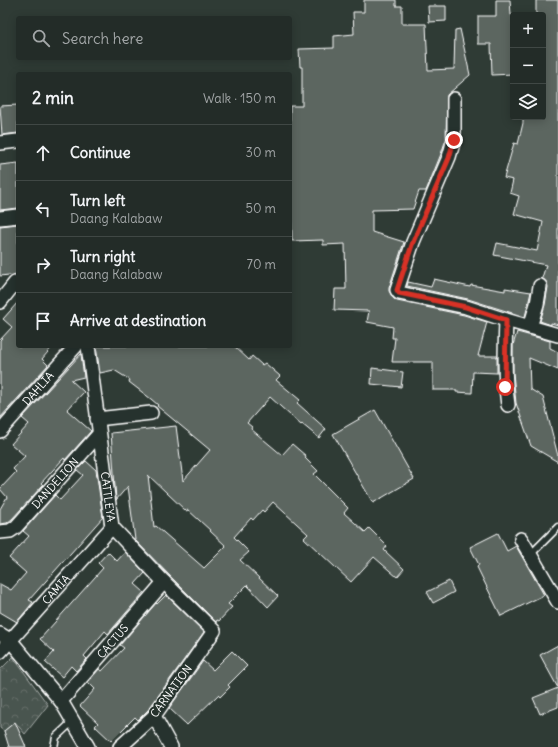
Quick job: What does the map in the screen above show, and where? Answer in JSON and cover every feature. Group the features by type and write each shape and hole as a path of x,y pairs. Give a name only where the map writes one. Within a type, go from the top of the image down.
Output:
{"street":[{"path":"454,99 454,140 449,158 413,242 397,290 399,293 466,307 558,335"},
{"path":"0,143 16,141"},
{"path":"0,218 16,216"},
{"path":"0,285 16,283"},
{"path":"0,302 16,284"},
{"path":"530,327 537,304 540,286"},
{"path":"506,320 505,387 508,405"},
{"name":"DAHLIA","path":"0,431 74,348"},
{"name":"CATTLEYA","path":"88,348 98,434 112,527 164,582 214,630"},
{"path":"97,419 151,413"},
{"name":"DANDELION","path":"5,531 16,527 98,434"},
{"name":"CAMIA","path":"0,652 5,637 112,527"},
{"path":"521,539 558,602"},
{"name":"CACTUS","path":"61,701 164,582"},
{"name":"CARNATION","path":"120,747 154,716 214,630"},
{"path":"5,637 61,701 88,747"},
{"path":"154,716 171,747"}],"lane":[{"path":"531,554 558,526"},
{"path":"54,747 56,737 73,721"}],"green space":[{"path":"13,657 48,705 25,734 15,722 4,731 0,728 0,670"}],"building":[{"path":"364,0 396,0 396,6 402,6 402,24 426,24 428,70 454,69 455,30 460,29 470,75 447,95 446,139 426,191 419,191 413,209 372,210 372,232 404,242 389,288 393,298 397,301 464,315 487,322 478,356 497,356 497,373 473,372 472,393 456,392 456,390 433,390 433,362 392,362 395,338 392,338 393,327 367,322 369,311 334,310 335,289 346,289 345,244 323,245 323,240 292,241 292,106 302,106 302,67 300,67 299,49 334,48 334,36 354,34 353,12 364,12"},
{"path":"496,0 510,0 510,74 492,75 491,44 478,44 478,16 496,16"},
{"path":"536,0 558,0 558,325 551,323 551,325 540,321 545,305 548,287 547,283 542,278 546,265 494,255 497,243 537,251 543,222 514,214 519,196 510,193 513,180 504,178 514,143 518,144 523,120 546,120 546,12 536,12"},
{"path":"428,6 446,6 446,21 429,22"},
{"path":"16,105 16,133 2,135 0,106"},
{"path":"16,163 16,208 0,210 0,165"},
{"path":"16,224 16,274 0,276 0,226"},
{"path":"434,279 470,287 471,285 505,291 505,288 531,292 525,317 468,299 407,286 408,282 431,287"},
{"path":"16,304 16,348 51,348 42,359 48,365 0,418 0,340 12,327 3,319"},
{"path":"517,332 550,341 550,348 558,352 558,370 529,358 530,389 543,397 558,456 558,462 531,446 516,403 513,373 513,345"},
{"path":"96,348 236,348 249,360 252,356 262,365 265,363 280,376 276,380 300,400 297,403 326,429 319,438 302,424 301,425 270,397 247,423 252,427 251,429 282,455 292,444 306,456 305,458 318,471 314,474 348,508 344,513 365,532 369,528 387,546 384,550 404,569 397,577 374,557 351,582 304,538 308,534 273,502 264,512 262,510 253,520 251,518 234,537 249,552 240,560 278,596 268,607 247,585 228,604 232,607 219,621 217,620 216,622 135,540 128,486 116,500 111,433 176,426 183,481 210,450 129,382 130,380 114,370 100,373","holes":["148,475 186,511 188,510 226,546 204,568 156,526 154,527"]},
{"path":"81,354 84,377 71,380 84,392 67,410 91,431 65,460 64,458 41,483 43,485 12,519 7,523 0,524 0,509 7,497 0,489 16,472 13,469 25,456 11,444 29,424 22,418"},
{"path":"372,368 403,372 401,387 371,384"},
{"path":"375,410 414,479 373,503 333,434"},
{"path":"86,461 96,470 103,517 29,600 33,602 17,622 0,612 0,584 11,590 26,573 9,558 29,536 23,531 55,495 60,500 83,475 77,470"},
{"path":"498,533 507,551 516,546 544,595 501,616 477,567 479,565 470,547"},
{"path":"108,552 117,561 125,552 145,573 135,584 144,592 108,634 105,631 84,656 87,659 76,671 71,666 62,677 45,662 54,652 40,639 103,568 98,563"},
{"path":"449,581 454,592 433,603 427,592"},
{"path":"166,595 204,632 148,710 138,720 135,717 111,741 95,726 98,723 80,706 95,689 88,682 99,669 102,671 124,648 120,645 156,603 157,604"},
{"path":"558,645 558,688 540,655"},
{"path":"232,651 247,666 228,685 230,687 220,697 218,695 187,725 169,708 203,661 213,670"},
{"path":"558,688 558,707 540,714 533,698"},
{"path":"15,722 26,747 9,747 4,731"}],"route":[{"path":"454,140 449,158 413,242 397,290 399,293 466,307 506,320 505,387"}]}
